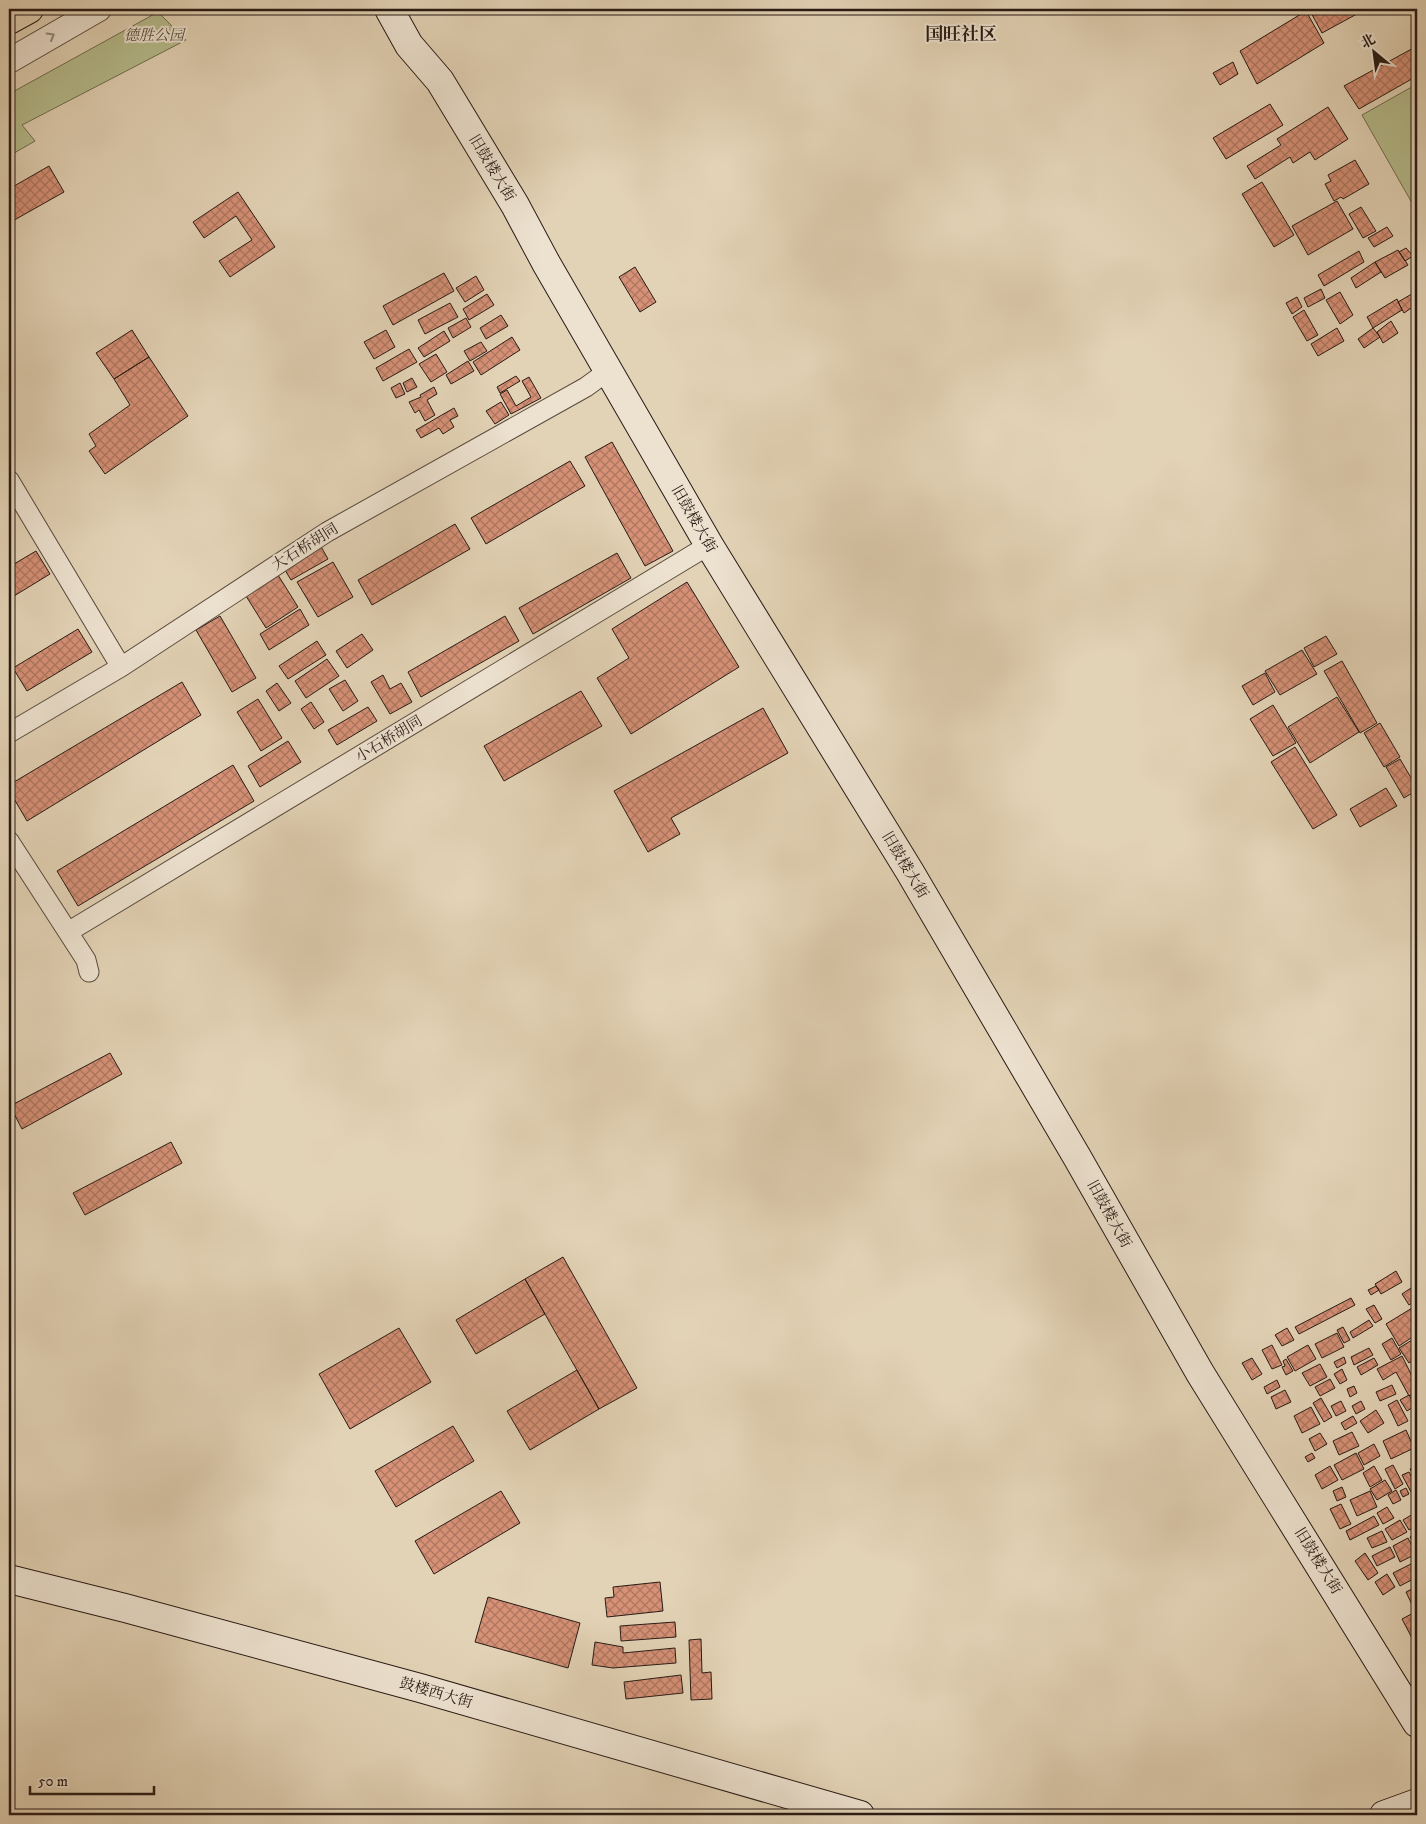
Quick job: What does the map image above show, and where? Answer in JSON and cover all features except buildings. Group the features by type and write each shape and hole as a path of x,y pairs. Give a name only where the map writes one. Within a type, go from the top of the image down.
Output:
{"highway":[{"path":"9,20 29,9"}],"main road":[{"name":"旧鼓楼大街","path":"389,9 409,45 440,81 514,205 608,372 709,545 910,872 1200,1373 1417,1723"},
{"name":"鼓楼西大街","path":"9,1579 135,1610 420,1688 860,1815"},
{"path":"1384,1815 1417,1803"}],"street":[{"path":"9,61 99,9"},
{"name":"大石桥胡同","path":"9,733 121,667 327,532 586,387 608,372"},
{"path":"9,480 121,667"},
{"name":"小石桥胡同","path":"68,932 709,545"},
{"path":"9,841 86,960 88,972"}],"green space":[{"name":"德胜公园","path":"158,12 186,40 22,125 35,141 9,156 9,94"},
{"path":"1417,84 1417,209 1416,210 1362,115"}],"district":[{"name":"国旺社区","path":"961,35"}]}
